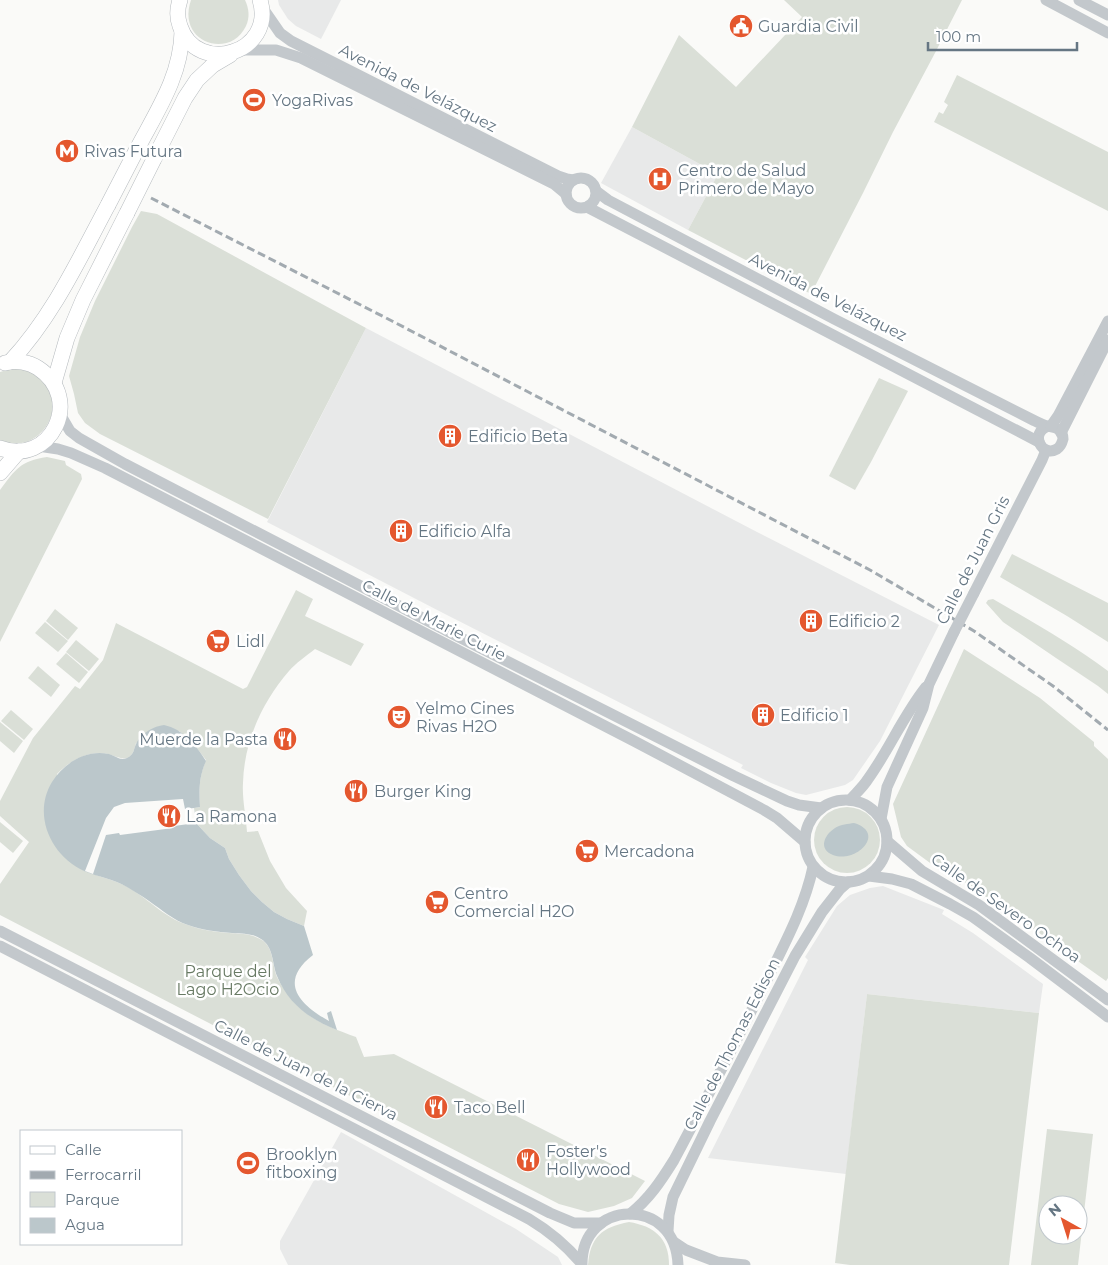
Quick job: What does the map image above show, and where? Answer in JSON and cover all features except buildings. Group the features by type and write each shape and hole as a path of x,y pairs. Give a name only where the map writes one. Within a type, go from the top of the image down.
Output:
{"main road":[{"path":"5,363 27,342 50,311 70,277 168,90 177,69 182,50 182,32 178,20 180,0"},
{"path":"54,383 67,338 83,300 185,98 197,80 213,65 250,42 258,32 262,20 261,4"},
{"path":"182,32 192,44 204,52 218,55 237,51"},
{"path":"0,448 20,451 38,446 54,431 58,422 61,405 60,396 54,383 46,373 35,366 22,362 5,363"},
{"path":"0,473 20,451"}],"street":[{"path":"1046,0 1108,33"},
{"path":"1079,0 1108,16"},
{"name":"Avenida de Velázquez","path":"261,4 280,33 291,41 558,176 573,180"},
{"name":"Avenida de Velázquez","path":"237,51 276,50 300,58 554,184 566,194"},
{"path":"581,178 589,180 594,185 596,191 593,203 587,207 581,208 572,205 567,200 568,186 573,180 581,178"},
{"name":"Avenida de Velázquez","path":"596,191 608,200 834,319 1033,420 1050,426"},
{"name":"Avenida de Velázquez","path":"587,207 1042,446"},
{"path":"1050,426 1056,428 1061,433 1063,440 1060,447 1053,450 1042,446 1040,433 1044,428 1050,426 1058,416 1108,322"},
{"path":"1061,433 1108,340"},
{"name":"Calle de Marie Curie","path":"60,414 70,431 79,438 134,469 459,637 734,776 787,801 821,808"},
{"name":"Calle de Marie Curie","path":"38,446 71,453 105,468 634,741 764,810 777,818 805,842"},
{"name":"Calle de Juan Gris","path":"881,819 887,787 923,708 929,684 1042,460 1042,446"},
{"name":"Calle de Juan Gris","path":"850,800 868,780 913,703 929,684"},
{"path":"850,800 862,803 872,809 881,819 888,841 885,855 879,866 869,876 848,882 835,881 822,875 813,866 806,850 806,830 812,817 821,808 832,802 850,800"},
{"name":"Calle de Severo Ochoa","path":"888,841 922,871 979,905 1108,1000"},
{"name":"Calle de Thomas Edison","path":"630,1214 642,1205 674,1160 782,949 803,904 810,884 813,866"},
{"name":"Calle de Severo Ochoa","path":"869,876 911,884 973,917 1108,1017"},
{"name":"Calle de Thomas Edison","path":"668,1231 673,1197 710,1121 791,964 822,912 848,882"},
{"name":"Calle de Juan de la Cierva","path":"0,931 550,1213 574,1223 601,1223"},
{"name":"Calle de Juan de la Cierva","path":"0,946 528,1219 561,1242 582,1264"},
{"path":"582,1264 583,1252 593,1231 610,1218 630,1214 651,1218 668,1231 678,1253 678,1265"},
{"path":"674,1242 686,1250 717,1262 745,1265"}],"shaded area":[{"path":"278,0 341,0 321,39 296,26 288,19"},
{"name":"Centro de Salud Primero de Mayo","path":"632,127 718,174 688,230 601,183"},
{"path":"366,328 939,625 880,741 853,780 845,785 806,795 771,783 741,768 743,765 267,522"},
{"path":"883,886 944,910 942,914 973,933 1043,984 1039,1013 867,994 846,1174 708,1158 808,960 805,957 837,906 850,895"},
{"path":"341,1132 516,1229 558,1257 562,1265 288,1265 280,1249 280,1241"}],"green space":[{"path":"191,0 245,0 248,13 246,26 238,36 229,42 218,44 207,42 198,36 191,27 188,15"},
{"path":"784,0 962,0 811,294 688,230 718,174 632,127 679,35 736,87 802,17"},
{"path":"957,75 1108,152 1108,211 934,122 939,112 943,114 948,105 944,102"},
{"path":"141,211 157,214 366,328 268,519 100,434 85,423 78,413 69,376 80,337 95,301"},
{"path":"10,369 24,369 39,377 49,388 53,401 52,414 47,425 38,435 27,442 14,444 0,440 0,372"},
{"path":"879,378 908,391 855,490 829,476"},
{"path":"47,457 65,461 66,465 81,474 82,479 0,642 0,490 19,467 31,461"},
{"path":"1012,554 1108,603 1108,642 1000,577"},
{"name":"Parque del Lago H2Ocio","path":"296,590 313,599 305,616 364,644 351,666 315,649 295,665 279,683 263,709 256,723 247,753 243,789 247,832 258,831 270,861 286,888 307,911 304,926 274,912 262,902 239,875 229,859 225,848 210,838 196,823 194,808 200,807 200,783 206,760 179,731 136,743 130,756 126,758 105,753 81,757 71,762 57,774 66,858 85,871 124,885 179,922 219,932 246,934 262,940 269,947 277,977 289,996 311,1017 356,1037 364,1057 394,1054 645,1181 632,1198 614,1206 588,1212 559,1204 0,915 0,884 29,842 0,816 0,801 33,738 75,686 80,689 103,660 116,623 243,689 247,687"},
{"path":"993,599 1066,642 1108,671 1108,694 1003,622 986,603 988,600"},
{"path":"55,609 78,628 68,640 46,621"},
{"path":"45,622 68,641 58,652 35,633"},
{"path":"76,640 99,659 89,671 66,652"},
{"path":"964,649 1040,698 1094,742 1094,746 1108,759 1108,978 1106,981 1068,954 1071,949 1063,944 1060,948 964,882 960,885 907,846 901,837 893,804"},
{"path":"66,653 88,672 79,683 56,664"},
{"path":"38,666 60,685 51,697 28,678"},
{"path":"11,710 33,729 24,740 1,721"},
{"path":"0,722 23,741 14,753 0,741"},
{"path":"840,807 854,807 866,812 875,821 880,833 878,853 871,864 854,873 840,873 828,868 819,859 814,847 814,833 819,821 828,812"},
{"path":"0,822 23,841 13,853 0,842"},
{"path":"867,994 1039,1013 1009,1265 850,1265 835,1263"},
{"path":"1047,1129 1093,1134 1086,1195 1039,1195"},
{"path":"1038,1206 1038,1245 1080,1245 1078,1265 1031,1265"},
{"path":"629,1222 653,1230 658,1235 666,1247 669,1265 588,1265 591,1247 599,1235 611,1227"}],"water":[{"path":"164,725 183,734 198,749 206,761 200,783 200,807 194,808 196,823 210,838 225,848 229,859 239,875 262,902 274,912 304,926 313,955 302,965 297,974 295,983 297,992 309,1007 329,1021 327,1013 331,1011 337,1030 309,1016 287,995 275,971 268,946 258,937 210,931 183,923 172,918 141,895 122,884 84,871 72,864 54,845 48,833 44,808 46,795 57,775 69,763 92,754 109,754 125,759 133,753 137,742 145,733 152,728"},
{"path":"854,823 864,828 868,833 868,840 864,846 851,855 842,857 833,855 825,849 824,842 831,831 844,824"}],"pier":[{"path":"183,799 185,809 194,808 196,823 174,826 173,828 106,835 93,874 85,871 106,818 114,807 125,803"}],"railway":[{"path":"151,198 392,321 870,570 974,631 1053,686 1108,730"}],"place":[{"name":"Guardia Civil","path":"741,26"},
{"name":"YogaRivas","path":"254,100"},
{"name":"Rivas Futura","path":"67,151"},
{"name":"Centro de Salud Primero de Mayo","path":"660,179"},
{"name":"Edificio Beta","path":"450,436"},
{"name":"Edificio Alfa","path":"401,531"},
{"name":"Edificio 2","path":"811,621"},
{"name":"Lidl","path":"218,641"},
{"name":"Edificio 1","path":"763,715"},
{"name":"Yelmo Cines Rivas H2O","path":"399,717"},
{"name":"Muerde la Pasta","path":"285,739"},
{"name":"Burger King","path":"356,791"},
{"name":"La Ramona","path":"169,816"},
{"name":"Mercadona","path":"587,851"},
{"name":"Centro Comercial H2O","path":"437,902"},
{"name":"Taco Bell","path":"436,1107"},
{"name":"Foster's Hollywood","path":"528,1160"},
{"name":"Brooklyn fitboxing","path":"248,1163"}]}
